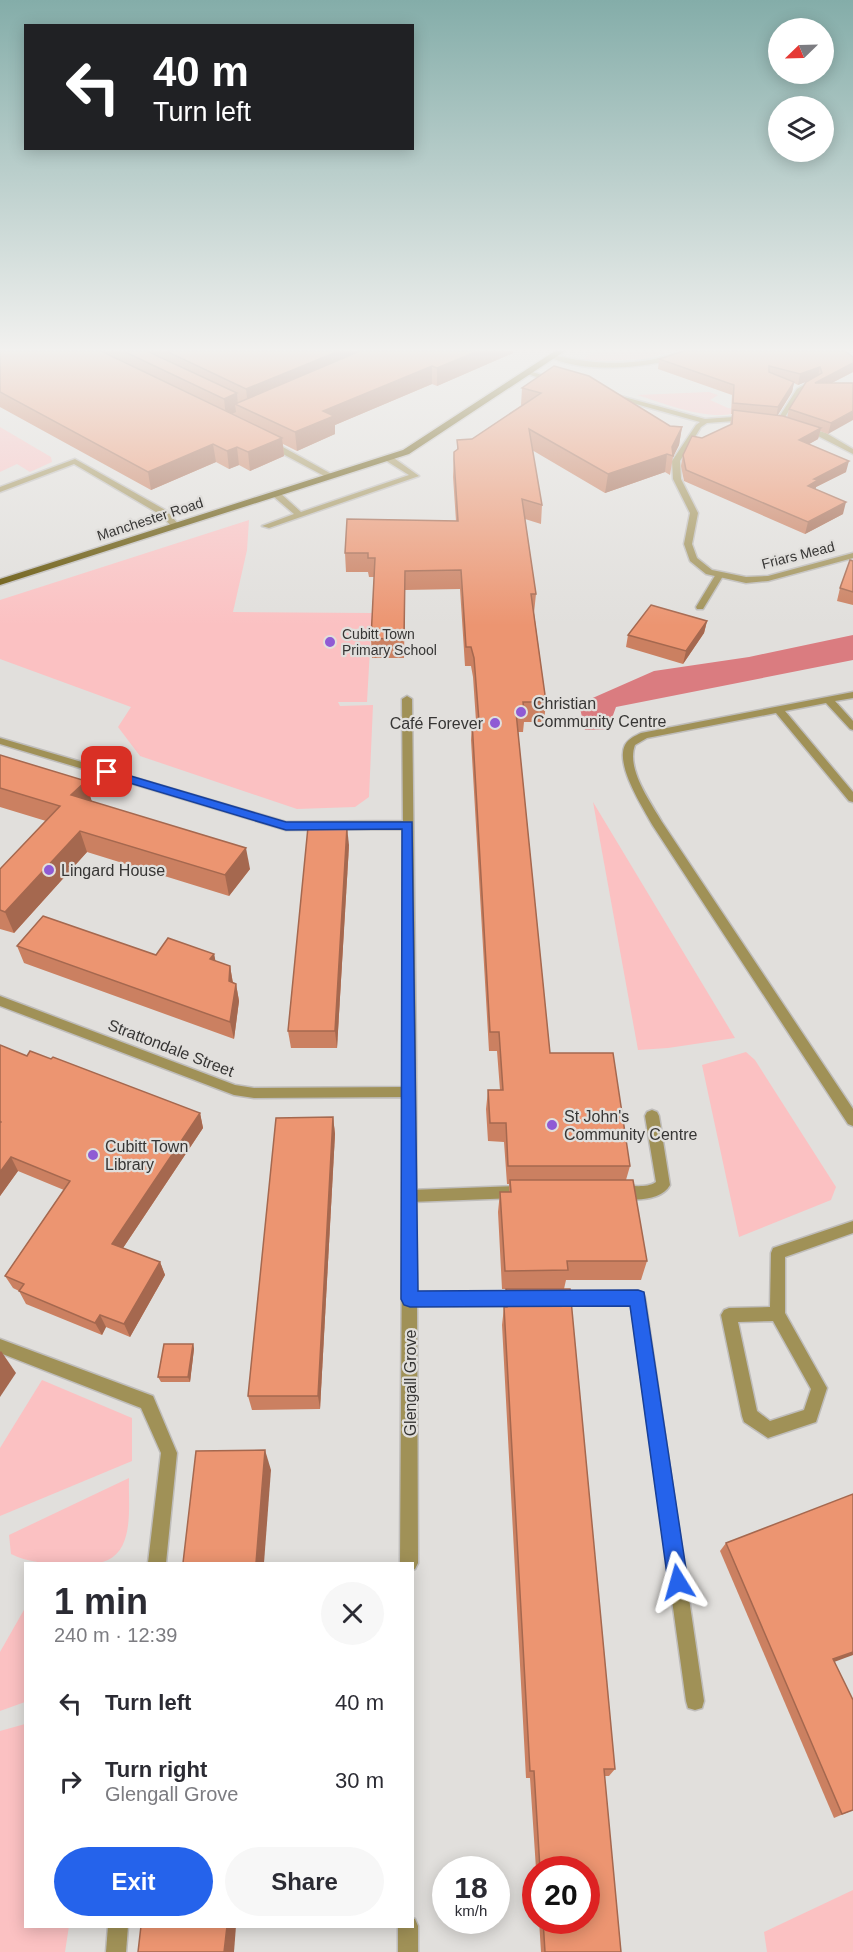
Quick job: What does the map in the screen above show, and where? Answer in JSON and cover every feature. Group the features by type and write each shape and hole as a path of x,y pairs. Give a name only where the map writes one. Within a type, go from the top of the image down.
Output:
{"main road":[{"name":"Manchester Road","path":"0,582 388,458 424,442"}],"street":[{"path":"267,442 331,476"},
{"name":"Friars Mead","path":"688,442 676,460 675,468 677,479 694,513 688,544 690,553 703,568 719,576 746,580 758,579 853,555"},
{"path":"835,442 853,452"},
{"path":"842,445 850,442"},
{"path":"266,526 415,476 388,458"},
{"path":"0,490 75,460 164,513 175,525"},
{"path":"276,494 299,514"},
{"path":"700,607 719,576"},
{"path":"853,695 644,735 631,743 628,750 628,758 641,795 657,824 853,1120"},
{"name":"Glengall Grove","path":"407,699 410,1196 409,1562"},
{"path":"829,700 853,727"},
{"path":"778,710 853,799"},
{"path":"0,741 286,826 408,825"},
{"name":"Strattondale Street","path":"0,1001 234,1090 254,1093 409,1092"},
{"path":"610,1192 652,1192 663,1185 652,1116"},
{"path":"410,1196 530,1192"},
{"path":"777,1314 729,1315 750,1416 768,1430 810,1416 819,1388 777,1314 778,1253 853,1227"},
{"path":"410,1299 638,1298 695,1701"},
{"path":"0,1346 147,1402 169,1453 157,1562"},
{"path":"116,1952 118,1928"},
{"path":"408,1928 408,1952"}],"shaded area":[{"path":"0,442 26,442 51,457 52,462 30,472 17,464 0,472"},
{"path":"249,520 247,550 233,612 372,613 367,702 338,702 340,706 373,705 369,797 355,807 297,809 140,756 118,727 131,707 0,659 0,600"},
{"path":"853,635 853,660 616,707 608,729 585,730 579,704 654,671 749,657"},
{"path":"593,802 735,1038 638,1050"},
{"path":"746,1052 755,1060 836,1187 831,1200 739,1237 702,1065"},
{"path":"42,1380 132,1418 132,1461 0,1516 0,1448"},
{"path":"129,1478 126,1535 117,1554 108,1560 103,1562 31,1561 11,1554 9,1535"},
{"path":"24,1610 24,1702 0,1711 0,1652"},
{"path":"24,1724 24,1928 69,1928 65,1952 0,1952 0,1731"},
{"path":"853,1890 853,1952 767,1952 764,1932"}],"building":[{"path":"93,442 272,442 248,452 237,447 227,451 213,444 148,472"},
{"path":"457,442 531,442 542,505 522,499 536,594 531,594 546,702 523,702 524,712 516,712 550,1053 613,1053 630,1166 508,1166 506,1123 490,1123 488,1090 503,1090 499,1032 490,1032 472,721 479,721 474,658 471,647 466,647 461,570 405,571 404,638 371,639 375,558 368,558 368,553 345,553 347,519 458,521 454,452 458,449"},
{"path":"552,442 674,442 672,447 673,456 667,454 608,474"},
{"path":"689,442 804,442 849,461 814,479 818,480 808,486 846,502 808,522 686,470 683,455"},
{"path":"850,560 853,561 853,592 840,588"},
{"path":"651,605 707,621 686,651 628,635"},
{"path":"0,755 86,781 71,795 246,848 225,875 80,831 5,912 0,910 0,869 60,806 0,788"},
{"path":"308,827 347,827 335,1031 288,1031"},
{"path":"43,916 156,955 168,938 214,954 210,959 230,966 229,981 236,984 230,1022 17,946"},
{"path":"0,1045 27,1056 30,1051 51,1059 53,1057 200,1113 112,1244 160,1262 124,1324 100,1315 95,1323 19,1291 24,1284 5,1276 70,1181 11,1157 0,1172"},
{"path":"333,1117 318,1396 248,1396 276,1118"},
{"path":"510,1180 633,1180 647,1261 567,1261 568,1270 505,1271 500,1192 511,1192"},
{"path":"506,1289 570,1289 615,1769 604,1769 621,1952 545,1952 544,1934 600,1934 600,1856 539,1856 534,1771 530,1771 504,1307 507,1307"},
{"path":"164,1344 193,1344 188,1377 158,1377"},
{"path":"265,1450 256,1562 183,1562 196,1451"},
{"path":"853,1494 853,1652 833,1659 853,1700 853,1810 842,1814 726,1543"},
{"path":"141,1928 227,1928 224,1952 138,1952"}],"place":[{"name":"Cubitt Town Primary School","path":"330,642"},
{"name":"Christian Community Centre","path":"521,712"},
{"name":"Café Forever","path":"495,723"},
{"name":"Lingard House","path":"49,870"},
{"name":"St John's Community Centre","path":"552,1125"},
{"name":"Cubitt Town Library","path":"93,1155"}],"route":[{"path":"107,772 286,826 408,825 410,1299 638,1298 678,1582"}]}
